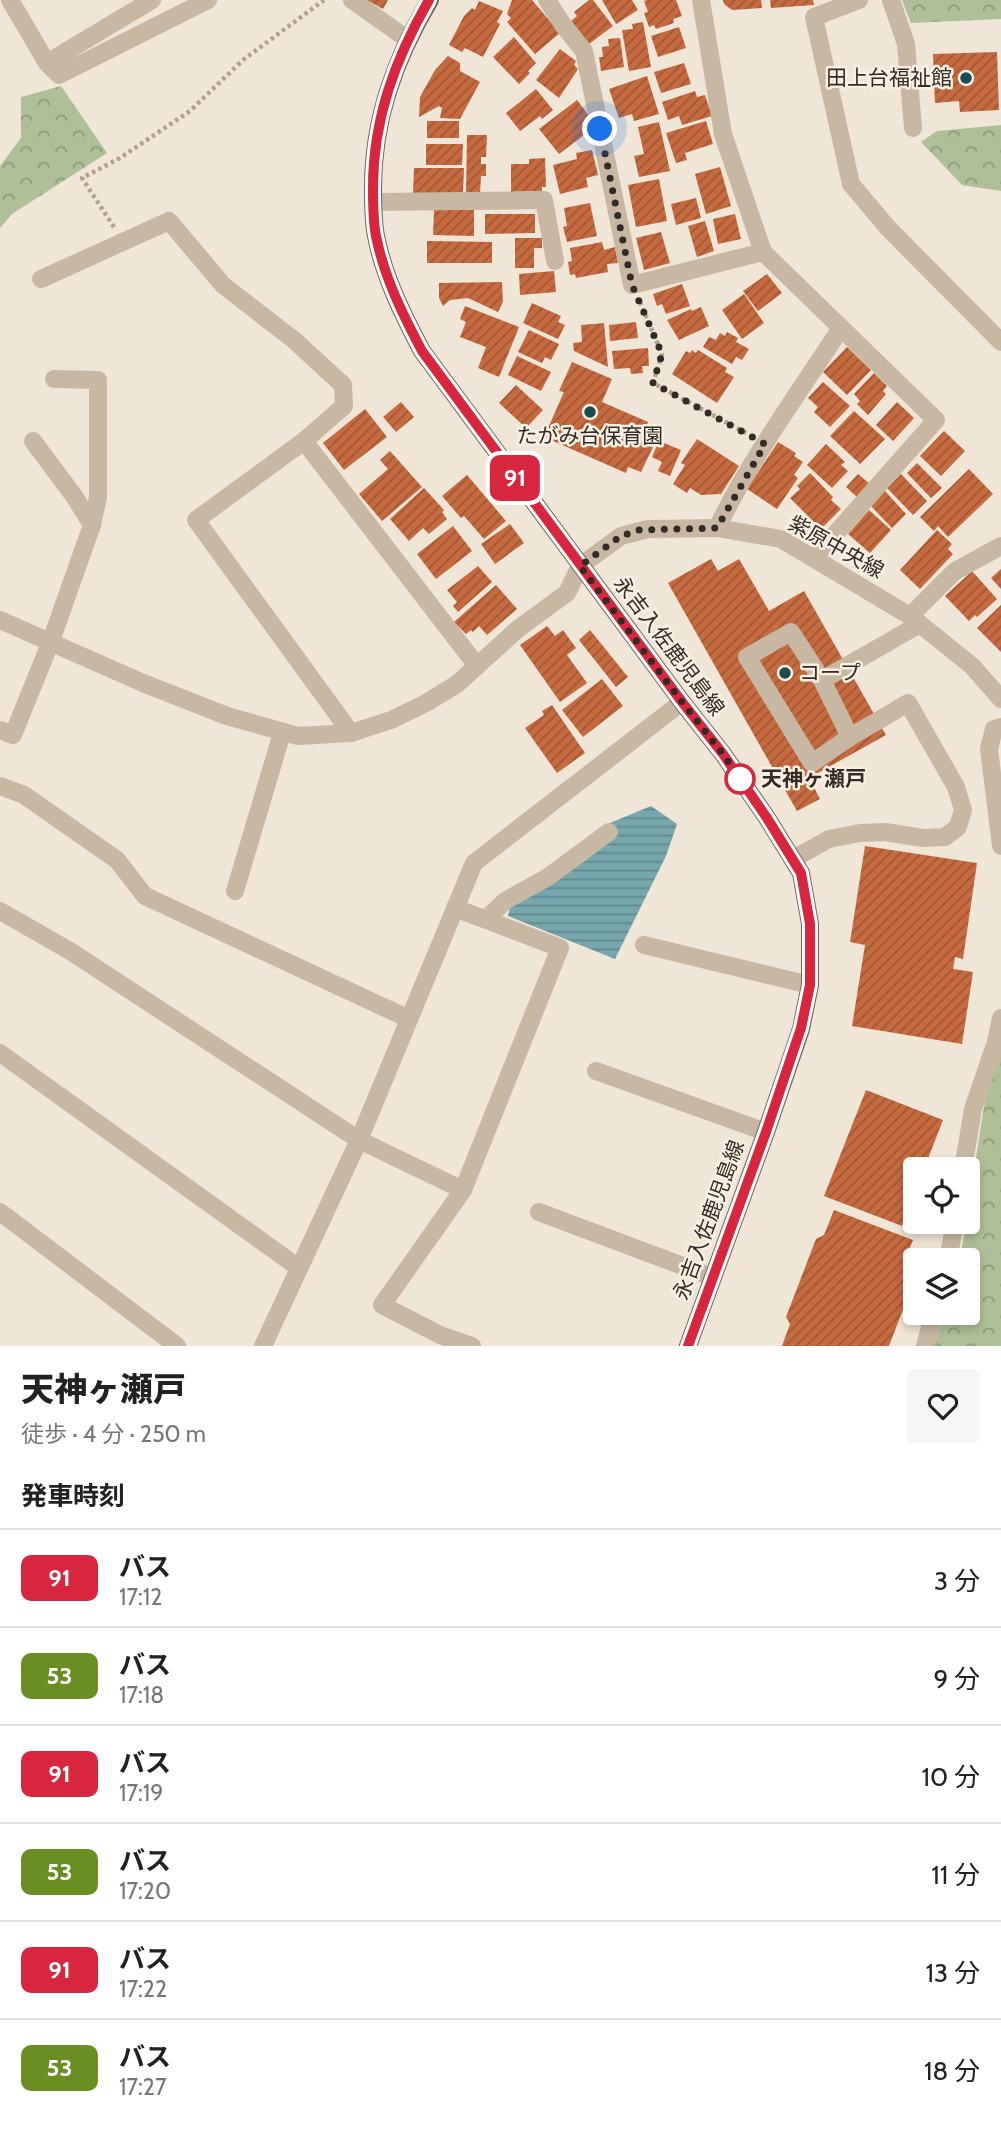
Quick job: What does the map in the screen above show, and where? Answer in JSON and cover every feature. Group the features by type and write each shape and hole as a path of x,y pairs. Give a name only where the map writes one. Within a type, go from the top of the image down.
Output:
{"main road":[{"name":"永吉入佐鹿児島線","path":"429,0 407,39 389,83 379,118 373,160 376,235 384,267 402,313 422,351 723,754 801,873 810,924 810,985 801,1028 688,1346"}],"street":[{"path":"10,0 47,63 59,75 208,0"},
{"path":"47,63 151,0"},
{"path":"352,0 407,39"},
{"path":"547,0 563,26 584,51 632,285 763,252"},
{"path":"701,0 723,134 763,252 936,420 814,558"},
{"path":"859,0 814,17 851,184 888,228 1001,342"},
{"path":"891,0 906,44 913,128"},
{"path":"373,202 544,201 555,261"},
{"path":"41,279 169,221 223,285 294,340 343,385 344,405 304,441 196,520 351,733"},
{"path":"717,528 765,444 841,328"},
{"path":"0,730 13,735 51,641 92,525 98,497 98,380 54,379"},
{"path":"33,441 92,525"},
{"path":"304,441 477,666"},
{"name":"紫原中央線","path":"580,566 621,536 639,530 717,528 781,539 915,620 972,666 1001,699"},
{"path":"822,681 915,620 955,571 1001,546"},
{"path":"0,620 215,712 298,736 351,733 391,720 457,684 519,628 567,593 580,566"},
{"path":"793,859 829,839 839,837 885,832 923,838 945,837 958,827 962,810 956,787 908,703 812,763 747,657 791,632 822,681 850,737"},
{"path":"263,1346 359,1140 474,863 682,702"},
{"path":"1001,727 994,729 989,749 1001,846"},
{"path":"235,891 282,733"},
{"path":"0,786 23,795 117,860 145,896 410,1019"},
{"path":"486,919 505,901 548,877 609,832"},
{"path":"456,908 560,948 463,1190 382,1306 440,1335 472,1346"},
{"path":"0,911 69,951 359,1140 463,1190"},
{"path":"644,945 810,985"},
{"path":"965,1157 973,1109 996,1042 1001,1017"},
{"path":"0,1053 299,1268"},
{"path":"596,1071 766,1132"},
{"path":"0,1212 177,1346"},
{"path":"539,1212 712,1278"},
{"path":"925,1346 931,1325"}],"path":[{"path":"123,241 82,178 120,158 190,111 243,60 324,0"},
{"path":"632,285 662,354 653,383 765,444"}],"green space":[{"path":"902,0 1001,0 1001,19 911,23"},
{"path":"61,86 107,153 12,214 0,228 0,166 21,138 21,97"},
{"path":"1001,125 1001,191 962,185 921,142 937,131"},
{"path":"1001,1043 1001,1346 934,1346 940,1325 980,1325 980,1248 962,1248 964,1234 980,1234 980,1157 976,1157 986,1094"}],"water":[{"path":"651,806 677,824 666,856 615,959 508,916 511,904 617,835 610,823"}],"building":[{"path":"367,0 388,0 383,9"},
{"path":"512,0 532,0 560,33 535,54 507,22 511,18 507,14"},
{"path":"589,0 593,0 613,26 589,44 571,21 577,16 574,12"},
{"path":"602,0 632,0 638,10 616,24"},
{"path":"676,0 682,16 673,19 674,23 656,29 654,25 649,27 644,13 648,12 644,1"},
{"path":"723,0 761,0 762,8 732,10"},
{"path":"770,0 813,0 814,5 771,8"},
{"path":"479,1 503,11 497,22 500,24 483,57 465,48 462,52 449,45 464,16 472,8 475,10"},
{"path":"643,22 651,67 629,71 622,30 633,29 632,24"},
{"path":"679,27 686,48 658,57 651,36"},
{"path":"514,37 536,63 519,84 493,57"},
{"path":"620,38 624,67 601,71 599,57 603,57 602,47 609,46 608,39"},
{"path":"560,49 576,61 574,65 578,69 559,98 536,80"},
{"name":"田上台福祉館","path":"997,52 999,110 960,112 959,101 935,103 933,54"},
{"path":"448,56 460,63 460,71 480,82 460,119 440,118 442,108 439,106 419,117 420,97 435,70"},
{"path":"684,63 691,84 661,93 654,72"},
{"path":"647,76 659,114 634,121 632,114 619,118 609,89"},
{"path":"536,89 553,110 520,131 506,113"},
{"path":"695,91 697,97 705,95 712,116 682,125 679,116 668,120 662,102"},
{"path":"577,100 590,117 582,123 588,132 559,154 539,129"},
{"path":"427,121 459,121 459,138 427,138"},
{"path":"706,121 713,144 685,153 687,160 676,163 666,133"},
{"path":"659,122 670,171 639,177 634,156 644,154 638,127"},
{"path":"467,135 487,135 486,157 481,157 481,164 486,164 486,176 481,176 480,194 466,194"},
{"path":"426,144 463,144 462,165 426,165"},
{"path":"592,150 598,175 586,178 588,187 560,194 553,165 577,159 576,153"},
{"path":"545,158 546,187 542,187 542,191 511,192 511,164 529,164 529,159"},
{"path":"720,167 731,206 706,214 695,174"},
{"path":"414,168 464,168 463,194 413,193"},
{"path":"659,179 667,221 636,227 628,185"},
{"path":"696,198 701,218 676,225 671,204"},
{"path":"590,203 597,236 567,242 563,227 567,226 564,208"},
{"path":"434,210 474,210 474,236 433,235"},
{"path":"485,214 535,214 535,233 485,234"},
{"path":"735,214 741,239 718,244 713,219"},
{"path":"705,221 714,251 697,257 688,226"},
{"path":"661,232 670,263 644,270 636,238"},
{"path":"515,238 542,238 542,248 534,248 534,268 515,268"},
{"path":"427,241 492,242 492,263 427,263"},
{"path":"602,242 604,250 615,247 618,263 607,264 608,272 576,278 575,274 570,275 570,248"},
{"path":"554,271 556,292 520,295 519,274"},
{"path":"767,274 782,293 758,311 743,291"},
{"path":"502,282 503,302 498,312 468,298 450,300 443,306 439,298 439,283"},
{"path":"682,284 690,306 666,314 662,304 657,306 653,294"},
{"path":"744,294 764,323 742,339 722,310"},
{"path":"532,303 561,316 558,322 565,325 558,339 523,323"},
{"path":"465,306 519,327 499,377 478,368 486,347 460,337 466,322 460,319"},
{"path":"701,307 709,326 679,340 667,320"},
{"path":"636,322 638,338 610,341 609,325"},
{"path":"604,323 608,367 574,351 573,343 582,342 581,325"},
{"path":"529,330 559,344 551,360 545,357 542,363 518,352"},
{"path":"727,332 738,338 736,342 749,349 742,360 736,357 732,364 703,347 709,337 716,340 720,333 725,336"},
{"path":"847,347 871,370 847,395 823,372"},
{"path":"648,348 649,366 642,366 643,373 631,374 630,368 614,369 612,351"},
{"path":"692,350 696,353 698,350 727,368 725,372 734,377 717,403 672,374 686,351 690,353"},
{"path":"517,356 551,372 541,391 508,375"},
{"name":"たがみ台保育園","path":"572,362 612,379 602,402 648,422 640,441 653,447 641,472 628,467 626,473 544,437 564,392 559,391"},
{"path":"874,373 887,386 883,391 886,394 868,415 857,404 860,401 854,394"},
{"path":"823,382 850,406 830,427 814,412 818,407 808,398"},
{"path":"516,385 543,410 526,428 499,403"},
{"path":"401,402 414,417 396,432 383,417"},
{"path":"897,402 914,418 893,441 876,425"},
{"path":"365,409 387,437 344,470 323,443"},
{"path":"854,411 885,439 860,464 830,436"},
{"path":"944,431 965,451 941,476 920,456"},
{"path":"697,439 739,466 721,494 701,495 690,488 687,493 673,484 685,465 681,463"},
{"path":"659,441 681,450 670,476 658,471 662,462 652,457"},
{"path":"778,442 796,453 794,456 803,462 794,475 798,478 777,509 747,489"},
{"path":"826,444 845,462 841,465 848,471 832,488 807,465"},
{"path":"390,451 422,487 382,521 359,494 388,469 380,460"},
{"path":"917,463 942,488 931,498 907,473"},
{"path":"969,469 993,494 948,537 938,526 934,531 920,517"},
{"path":"810,473 841,509 821,529 790,498 800,489 797,486"},
{"path":"858,474 870,484 858,498 846,487"},
{"path":"901,474 927,501 913,515 887,488"},
{"path":"467,475 506,521 484,539 442,496"},
{"path":"424,488 444,510 442,512 447,519 429,534 423,528 409,541 390,519"},
{"path":"885,491 906,514 892,528 870,505"},
{"path":"869,510 891,530 870,553 848,534"},
{"path":"510,524 524,543 495,564 481,544"},
{"path":"453,526 472,551 436,579 417,554"},
{"path":"937,530 952,544 948,549 953,554 920,589 900,570"},
{"name":"コープ","path":"711,559 718,571 739,559 769,611 804,591 886,735 809,778 820,799 797,811 668,583"},
{"path":"478,566 492,582 458,612 453,606 457,602 447,590"},
{"path":"1001,569 1001,589 991,578"},
{"path":"972,571 997,599 969,621 945,596"},
{"path":"496,585 517,609 487,635 479,626 466,634 454,622"},
{"path":"1001,605 1001,652 977,628"},
{"path":"547,626 555,636 563,630 576,648 567,655 587,683 560,702 520,645"},
{"path":"590,630 628,677 616,687 579,640"},
{"path":"602,679 623,706 583,737 562,710"},
{"path":"552,705 585,753 557,773 525,728 544,715 542,711"},
{"path":"865,846 977,863 963,959 955,957 953,969 973,972 962,1044 852,1026 865,945 850,942"},
{"path":"866,1090 943,1120 929,1157 903,1157 902,1226 824,1196"},
{"path":"834,1210 913,1240 910,1248 903,1248 903,1309 889,1346 782,1346 790,1324 786,1317 816,1239 824,1235"}],"bus line":[{"name":"91","path":"429,0 407,39 389,83 379,118 373,160 376,235 384,267 402,313 422,351 723,754 801,873 810,924 810,985 801,1028 688,1346"}],"place":[{"name":"田上台福祉館","path":"966,78"},
{"name":"たがみ台保育園","path":"590,412"},
{"name":"コープ","path":"785,673"},
{"name":"天神ヶ瀬戸","path":"740,779"}],"route":[{"path":"600,129 632,285 662,354 653,383 765,444 728,504 717,528 639,530 621,536 580,566 740,779"}]}
